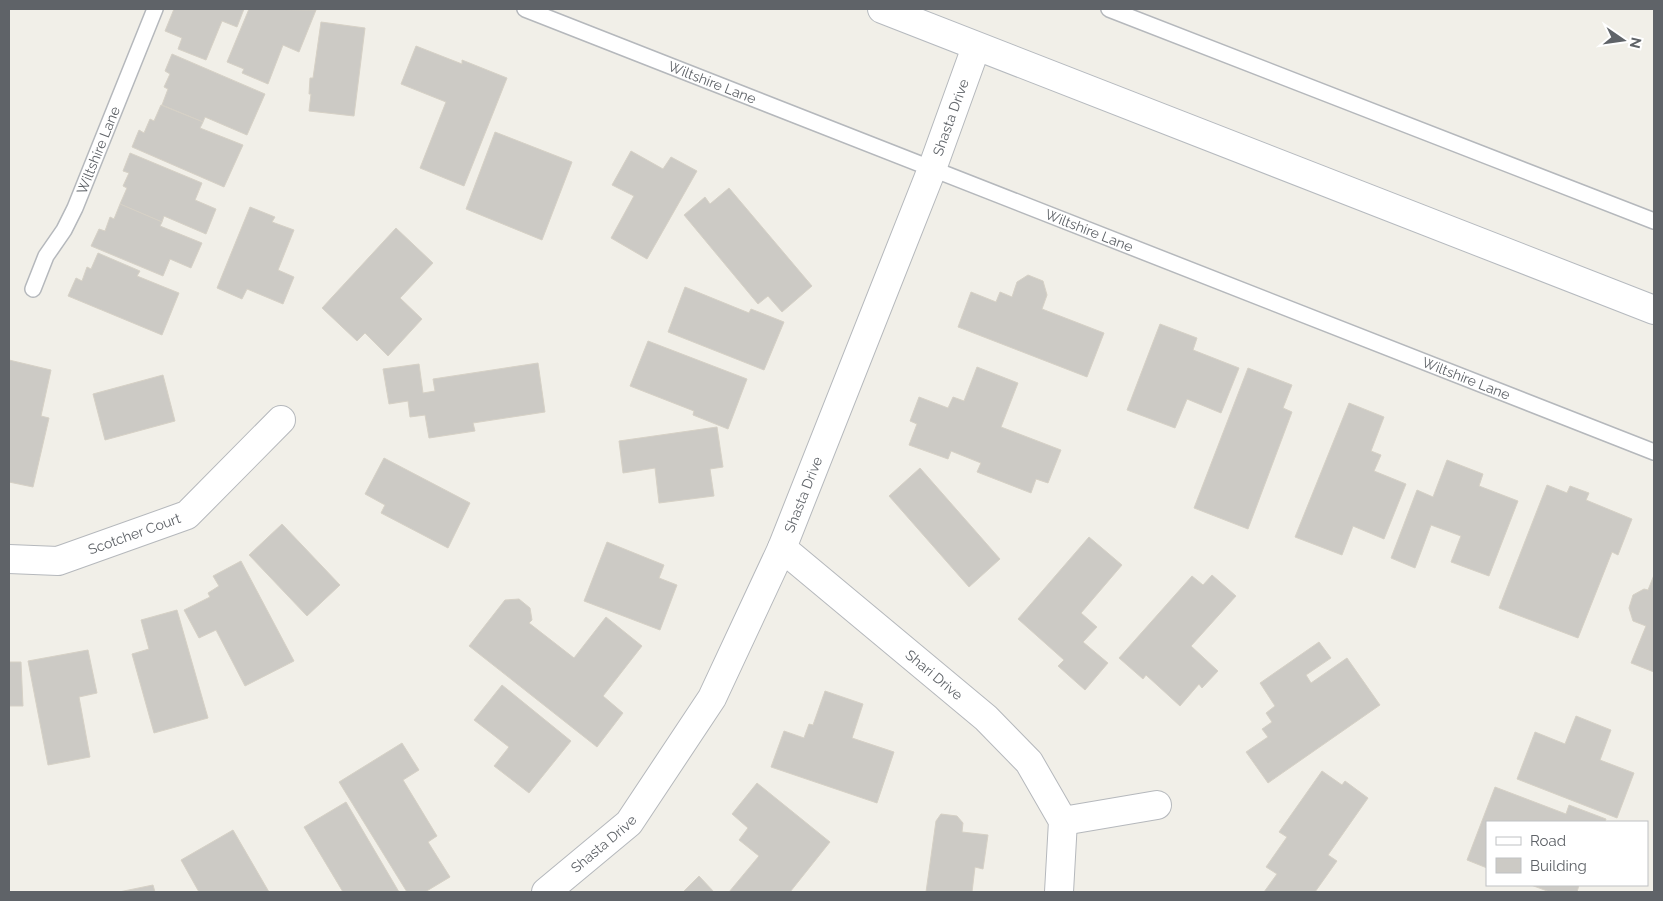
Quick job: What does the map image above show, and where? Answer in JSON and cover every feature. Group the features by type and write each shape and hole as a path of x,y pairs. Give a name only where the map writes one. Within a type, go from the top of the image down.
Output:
{"street":[{"path":"882,9 1654,310"},
{"name":"Shasta Drive","path":"546,892 629,823 712,698 782,548 932,169 976,46"},
{"name":"Scotcher Court","path":"9,559 58,561 187,515 281,420"},
{"name":"Shari Drive","path":"782,548 986,718 1030,762 1063,821"},
{"path":"1059,892 1063,821 1157,806"}],"lane":[{"name":"Wiltshire Lane","path":"33,288 46,256 64,230 75,208 155,9"},
{"name":"Wiltshire Lane","path":"525,9 1654,452"},
{"path":"1109,9 1654,221"}],"building":[{"path":"174,9 244,9 237,27 222,21 206,60 178,49 182,38 165,31"},
{"path":"249,9 316,10 299,52 283,45 268,84 242,73 244,69 227,62"},
{"path":"321,22 365,28 354,116 309,111 310,78 313,78"},
{"path":"416,46 462,64 462,60 507,78 464,186 420,168 446,102 401,84"},
{"path":"172,54 265,94 247,135 205,117 203,122 162,105 168,89 164,87 170,74 165,71"},
{"path":"161,105 203,122 200,128 243,145 224,187 132,147 139,130 144,133 150,119 154,121"},
{"path":"495,132 572,162 542,240 466,209"},
{"path":"631,151 663,169 671,157 697,171 647,259 611,238 634,196 612,185"},
{"path":"130,153 202,183 195,200 216,209 206,234 164,216 162,222 120,204 127,188 123,186 129,173 123,171"},
{"path":"729,188 812,286 782,312 768,296 758,304 684,215 705,197 710,204"},
{"path":"120,204 162,222 160,226 202,243 191,268 170,259 163,276 91,246 99,229 105,231 110,217 114,219"},
{"path":"250,207 275,217 272,222 294,230 278,270 294,277 283,304 247,289 242,299 217,288"},
{"path":"396,228 433,263 400,298 422,319 388,356 365,333 357,341 322,308"},
{"path":"98,253 140,271 137,276 179,293 162,335 68,296 76,278 82,281 87,267 91,269"},
{"path":"1028,275 1043,281 1047,295 1042,309 1104,333 1087,377 958,327 971,292 996,302 1000,292 1012,297 1017,282"},
{"path":"685,287 749,313 751,309 784,322 764,370 668,332"},
{"path":"1160,324 1197,338 1193,350 1239,368 1221,413 1187,399 1175,428 1127,410"},
{"path":"648,341 747,379 728,429 693,415 694,411 630,386"},
{"path":"9,360 51,370 41,416 49,418 33,487 9,482"},
{"path":"538,363 545,412 473,423 475,431 429,438 425,415 410,417 408,401 389,404 383,369 419,364 423,393 435,391 433,379"},
{"path":"977,367 1018,383 1001,427 1061,450 1048,483 1036,479 1031,493 977,472 981,463 951,451 948,459 909,445 917,424 910,421 919,397 948,408 953,397 964,401"},
{"path":"1248,368 1292,385 1283,408 1292,412 1248,529 1194,508"},
{"path":"163,375 175,421 105,440 93,394"},
{"path":"1349,403 1384,417 1371,451 1381,455 1374,471 1406,484 1384,539 1353,526 1342,555 1295,537"},
{"path":"717,427 723,467 710,469 714,496 659,503 655,468 623,473 619,441"},
{"path":"384,458 470,503 448,548 381,513 385,505 365,494"},
{"path":"1447,460 1483,474 1479,486 1518,501 1489,576 1451,562 1461,536 1431,525 1415,568 1391,558 1417,490 1433,497"},
{"path":"920,468 1000,559 969,587 889,496"},
{"path":"1547,485 1567,493 1570,486 1589,493 1586,500 1632,519 1618,555 1612,552 1578,638 1499,608"},
{"path":"282,524 340,585 307,616 249,555"},
{"path":"1089,537 1122,565 1081,613 1097,627 1083,642 1108,663 1085,690 1058,666 1064,660 1018,619"},
{"path":"607,542 664,565 659,578 677,585 660,630 584,601"},
{"path":"241,561 294,661 245,686 216,630 199,638 184,610 210,597 208,593 219,586 213,576"},
{"path":"1212,575 1236,596 1191,646 1218,671 1202,688 1199,684 1180,706 1146,675 1143,679 1119,658 1192,576 1203,585"},
{"path":"1654,575 1654,672 1631,663 1646,626 1633,621 1629,608 1633,595 1644,589 1648,590"},
{"path":"519,599 530,608 532,620 529,623 574,658 606,617 642,646 603,696 623,713 597,747 469,646 505,600"},
{"path":"177,610 208,718 154,733 132,654 149,649 141,620"},
{"path":"1319,642 1331,658 1306,675 1311,683 1347,658 1380,705 1268,783 1246,752 1268,737 1262,729 1272,722 1266,713 1275,706 1260,683"},
{"path":"88,650 97,693 79,697 90,757 48,765 28,661"},
{"path":"9,662 21,662 23,706 9,706"},
{"path":"502,685 571,741 529,793 494,766 509,747 474,720"},
{"path":"825,691 863,704 852,738 894,752 877,803 771,767 784,731 804,738 809,724 813,725"},
{"path":"1576,716 1611,730 1600,760 1634,773 1617,818 1517,779 1535,732 1565,744"},
{"path":"402,743 419,770 403,780 437,836 428,842 450,877 425,892 407,892 339,782"},
{"path":"1322,771 1342,785 1345,781 1368,798 1328,855 1337,861 1315,892 1264,892 1277,874 1266,867 1287,837 1279,832"},
{"path":"757,783 830,842 790,892 729,892 759,856 739,840 748,828 732,814"},
{"path":"1495,787 1566,814 1569,805 1606,819 1605,821 1486,821 1486,868 1467,860"},
{"path":"346,802 399,892 343,892 304,827"},
{"path":"941,814 957,816 963,823 962,832 988,835 983,869 975,867 972,892 926,892 936,821"},
{"path":"233,830 269,892 199,892 181,860"},
{"path":"699,876 714,892 683,892"},
{"path":"153,885 155,892 119,892"},
{"path":"1534,886 1579,886 1577,892 1550,892"}]}
